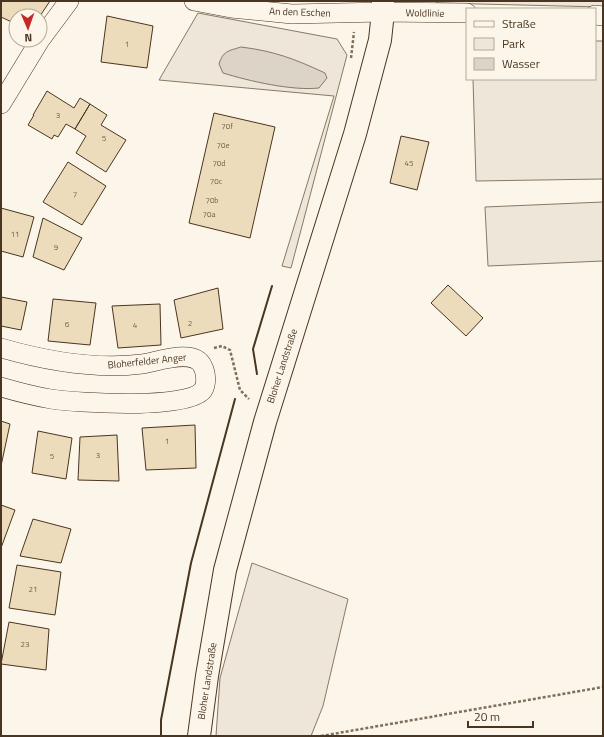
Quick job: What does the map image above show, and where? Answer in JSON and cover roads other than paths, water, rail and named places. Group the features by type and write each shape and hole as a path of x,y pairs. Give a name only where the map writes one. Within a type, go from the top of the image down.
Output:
{"street":[{"path":"48,29 69,1"},
{"name":"An den Eschen","path":"194,1 231,8 292,14 383,7"},
{"name":"Woldlinie","path":"383,7 466,14"},
{"name":"Bloher Landstraße","path":"199,736 207,676 225,570 265,422 355,134 380,40 383,7"},
{"path":"1,104 35,48"},
{"name":"Bloherfelder Anger","path":"1,348 56,361 113,366 142,364 183,356 191,357 197,359 201,363 205,374 203,390 197,395 190,398 165,402 127,404 79,402 51,399 1,387"}],"water":[{"path":"241,47 274,53 294,60 325,73 327,78 319,88 308,89 284,87 223,73 219,64 222,56 229,51"}]}
